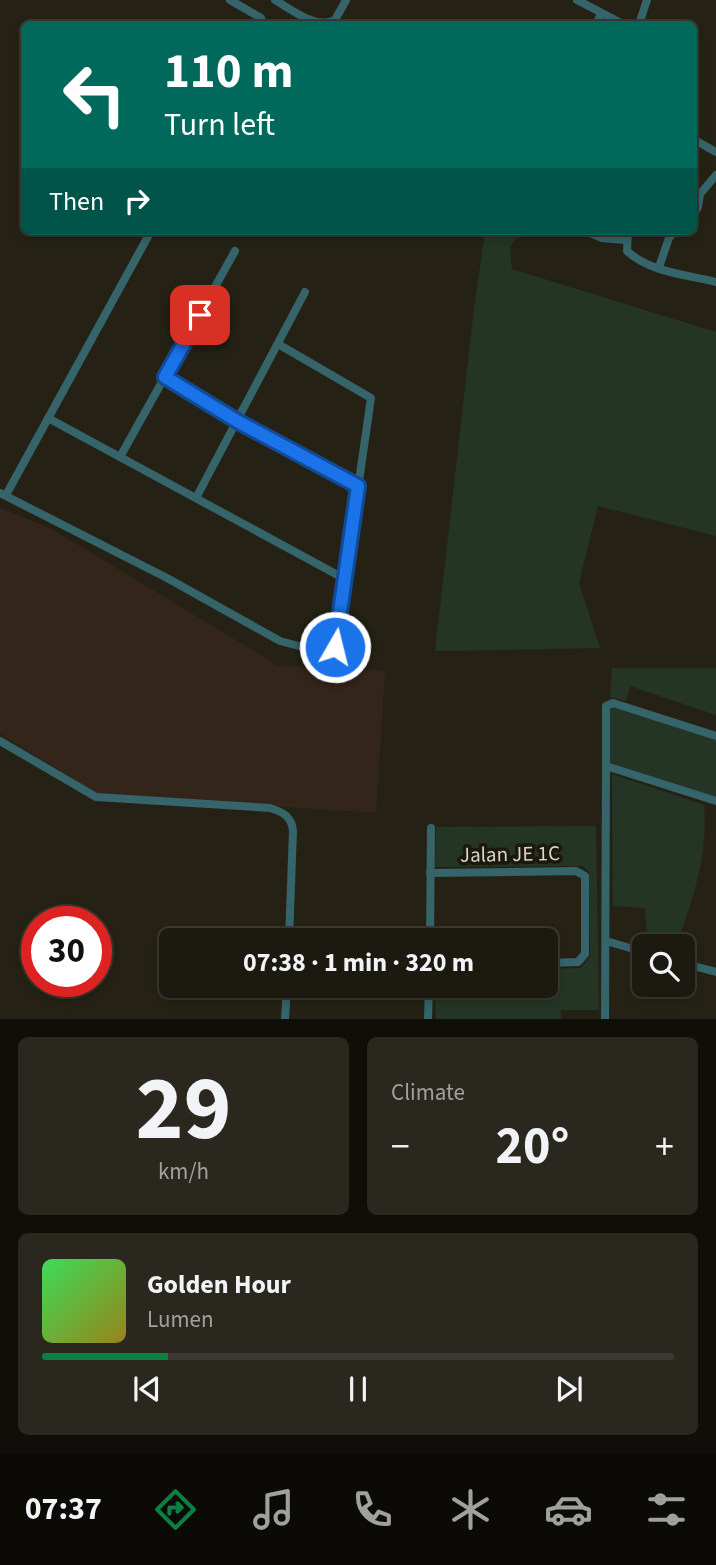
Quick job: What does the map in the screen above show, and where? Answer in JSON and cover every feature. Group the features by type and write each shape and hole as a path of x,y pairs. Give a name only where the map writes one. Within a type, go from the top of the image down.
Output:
{"street":[{"path":"230,0 262,21"},
{"path":"275,0 314,21"},
{"path":"332,21 346,0"},
{"path":"577,0 616,21"},
{"path":"640,21 647,0"},
{"path":"598,21 601,14"},
{"path":"697,141 716,152"},
{"path":"697,209 699,194 716,175"},
{"path":"150,235 3,494 289,644 335,647 370,398 278,344"},
{"path":"595,235 601,238 627,235 627,251 635,258 716,282"},
{"path":"659,267 672,235"},
{"path":"120,457 235,251"},
{"path":"196,498 305,292"},
{"path":"165,377 237,421 358,486"},
{"path":"48,418 345,579"},
{"path":"606,1019 606,706 613,703 716,736"},
{"path":"1,745 96,797 270,808 286,815 293,825 289,928"},
{"path":"606,766 716,801"},
{"path":"430,928 431,828"},
{"name":"Jalan JE 1C","path":"430,873 581,873 584,876 585,954 578,962 558,963"},
{"path":"606,941 632,949"},
{"path":"695,966 716,972"},
{"path":"285,1019 286,998"},
{"path":"428,1019 429,998"}],"shaded area":[{"path":"0,508 52,529 277,665 385,671 376,813 98,794 0,734"}],"green space":[{"path":"484,235 518,235 510,247 512,269 716,332 716,536 598,506 579,583 600,648 435,651"},
{"path":"612,668 716,668 716,715 630,686 626,701 610,697"},
{"path":"611,706 716,738 716,799 609,764 608,708"},
{"path":"612,774 704,805 701,861 680,934 647,934 645,908 613,906"},
{"path":"596,826 599,1010 561,1010 561,1019 436,1019 435,998 558,998 558,969 581,968 590,956 589,872 583,866 435,867 436,827"}],"route":[{"path":"200,315 165,377 237,421 358,486 335,647"}]}
